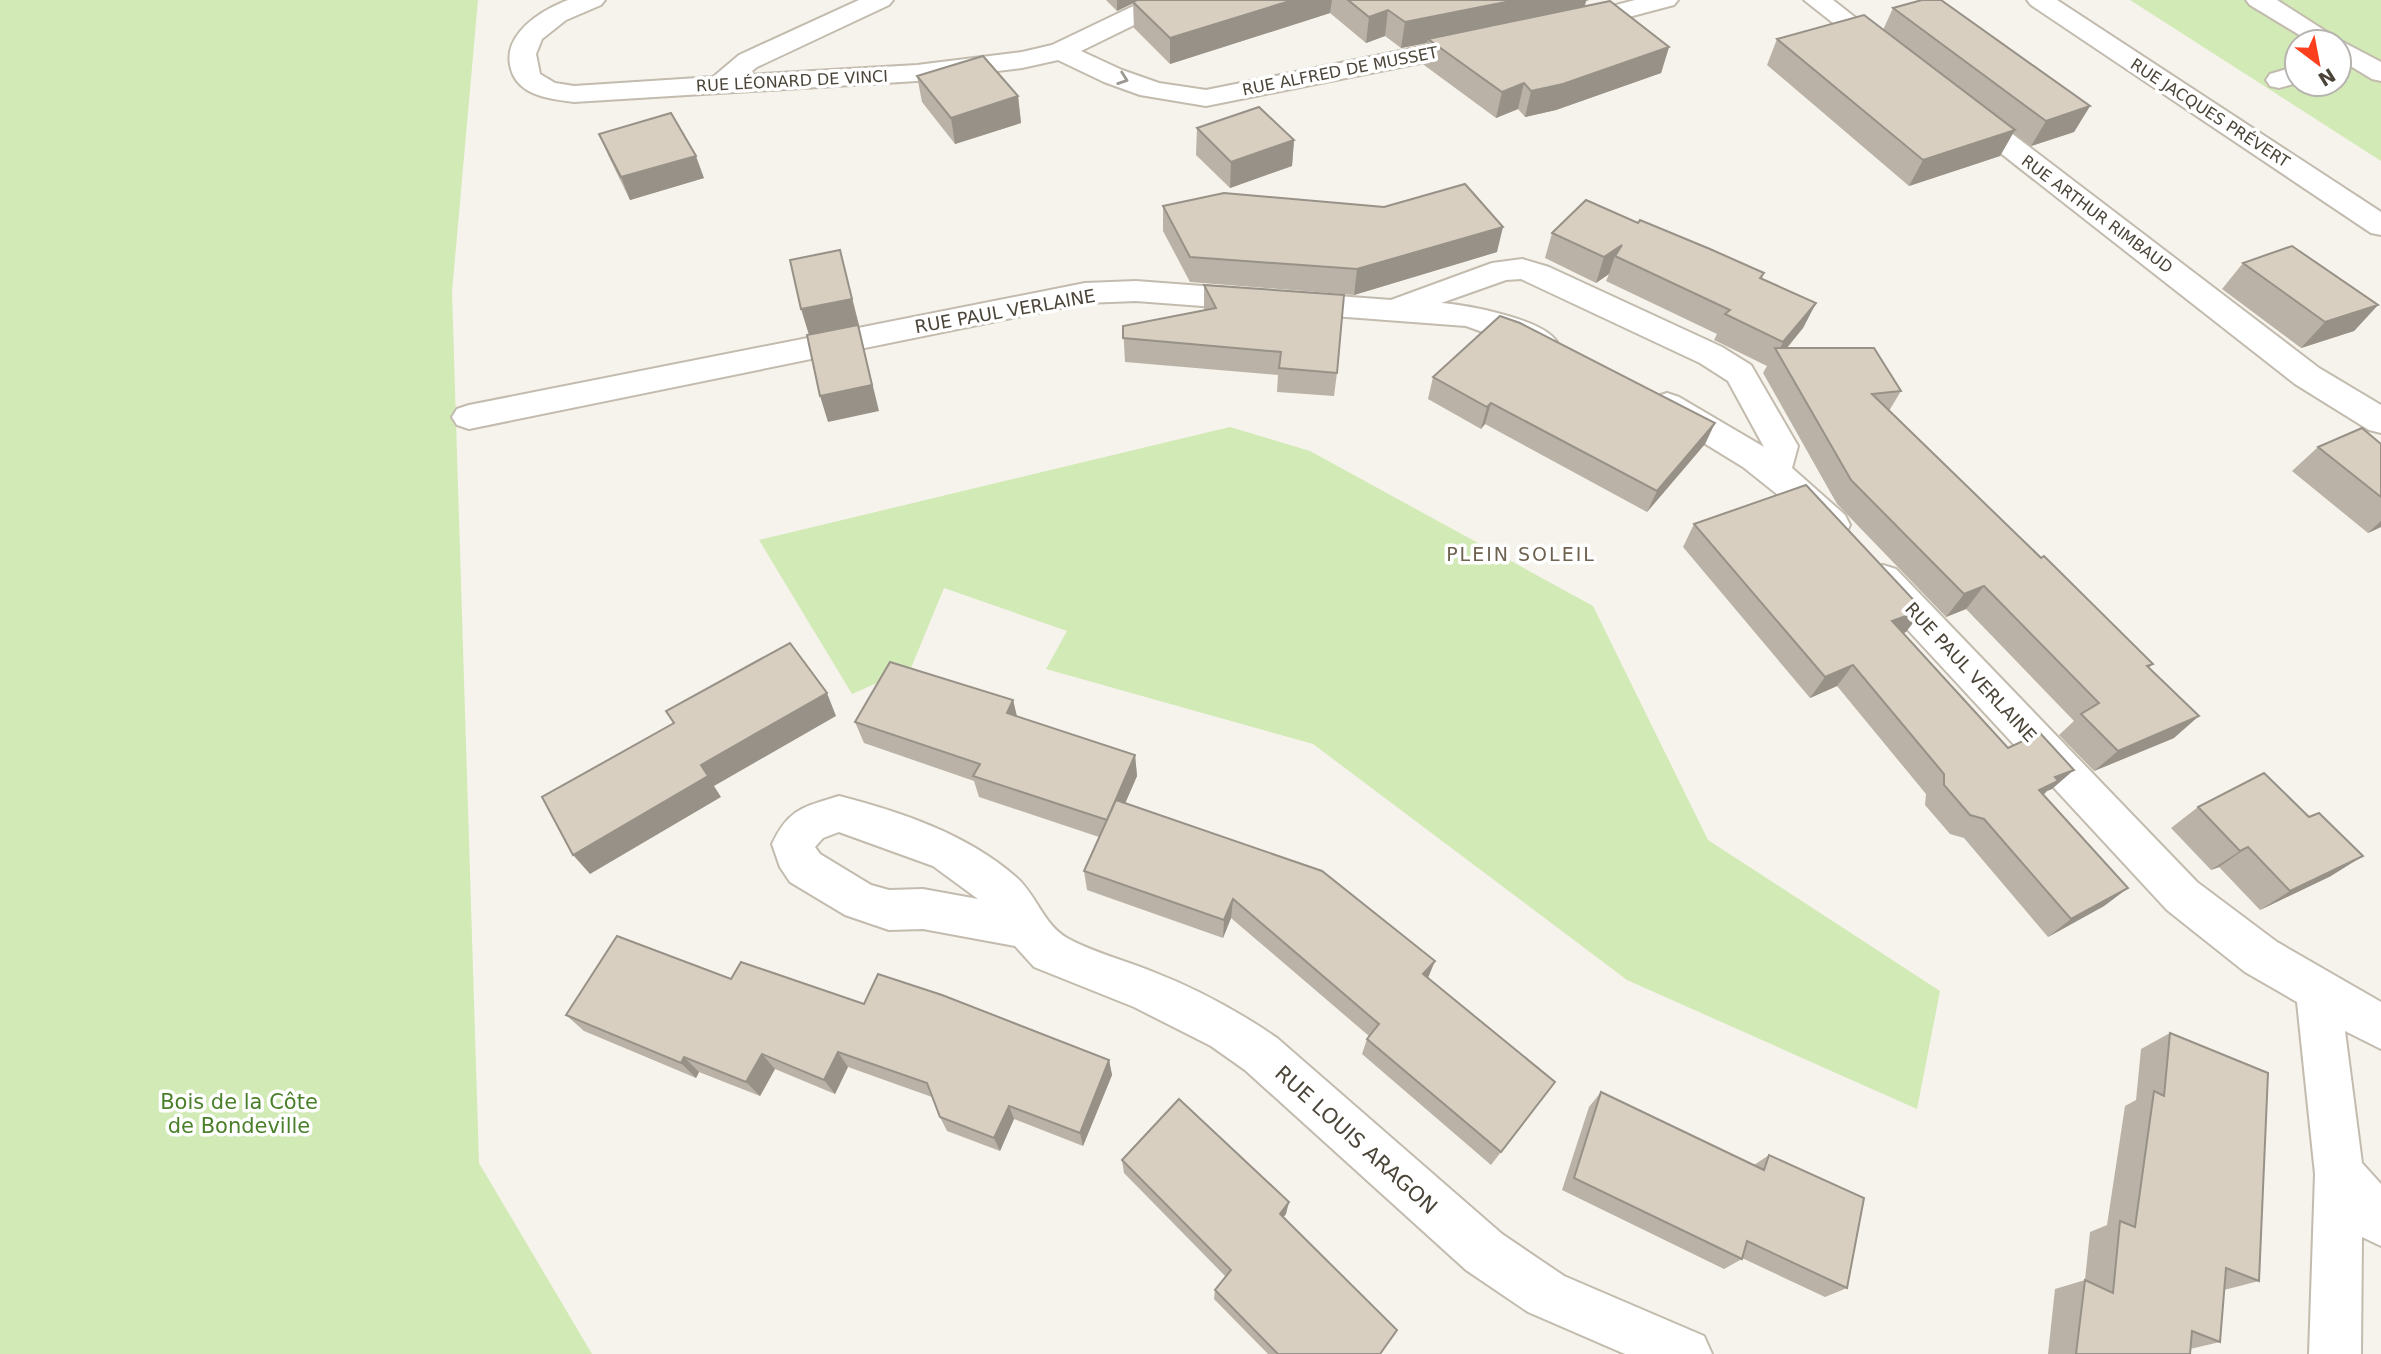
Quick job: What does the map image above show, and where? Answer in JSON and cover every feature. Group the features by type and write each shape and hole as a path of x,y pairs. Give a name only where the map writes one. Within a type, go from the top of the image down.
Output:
{"street":[{"name":"RUE LÉONARD DE VINCI","path":"592,0 560,13 536,29 525,42 522,66 525,77 556,92 574,94 918,73 1022,60 1061,51 1166,0"},
{"path":"720,85 748,61 880,0"},
{"path":"1551,29 1665,0"},
{"path":"1817,0 1904,65"},
{"name":"RUE JACQUES PRÉVERT","path":"2040,0 2381,226"},
{"path":"2259,0 2303,28"},
{"name":"RUE ALFRED DE MUSSET","path":"1061,51 1087,65 1172,95 1206,98 1500,39"},
{"path":"2353,58 2381,73"},
{"name":"RUE ARTHUR RIMBAUD","path":"1947,98 2307,376 2381,421"},
{"path":"1389,311 1503,270 1522,269 1538,274 1711,355 1741,373 1781,446 1774,470"},
{"name":"RUE PAUL VERLAINE","path":"469,417 629,383 649,383 1085,293 1136,291 1468,316 1526,335 1575,359"},
{"name":"RUE PAUL VERLAINE","path":"1636,390 1710,427 1774,470 1805,496 2182,895 2261,957 2318,993 2381,1027"},
{"name":"RUE LOUIS ARAGON","path":"1027,928 923,909 889,910 860,901 805,868 794,854 793,844 798,834 809,824 839,814 855,817 948,853 1003,892 1027,928 1058,957 1150,992 1227,1030 1261,1054 1484,1252 1546,1294 1686,1354"},
{"path":"2318,993 2339,1174 2335,1354"},
{"path":"2339,1174 2381,1221"}],"green space":[{"name":"Bois de la Côte de Bondeville","path":"0,0 478,0 452,292 479,1163 592,1354 0,1354"},
{"path":"2130,0 2381,0 2381,161"},
{"path":"1230,427 1310,451 1593,606 1708,840 1940,991 1917,1109 1627,980 1313,744 1046,669 1067,631 944,588 911,668 852,694 759,540"}],"building":[{"path":"1293,0 1170,38 1133,2"},
{"path":"1348,0 1516,0 1405,22 1388,10 1369,17"},
{"path":"1922,0 1941,0 2090,106 2046,121 1893,8"},
{"path":"1610,1 1669,47 1563,84 1531,91 1524,83 1502,92 1428,39"},
{"path":"1864,15 2015,130 1923,160 1777,39"},
{"path":"983,56 1018,96 951,118 917,76"},
{"path":"1259,107 1294,140 1231,162 1197,128"},
{"path":"671,113 696,156 621,177 599,134"},
{"path":"1465,184 1503,227 1357,269 1190,257 1163,206 1224,193 1384,207"},
{"path":"1586,200 1764,273 1760,278 1816,303 1783,342 1725,314 1730,310 1615,256 1622,245 1604,257 1552,233"},
{"path":"2292,246 2378,305 2325,322 2243,263"},
{"path":"840,250 852,299 801,309 790,260"},
{"path":"1204,285 1344,295 1337,373 1279,368 1281,352 1123,338 1123,326 1216,308"},
{"path":"1500,316 1520,323 1715,423 1657,491 1491,403 1487,407 1433,377"},
{"path":"858,325 872,385 820,396 807,335"},
{"path":"1775,348 1874,348 1901,391 1872,394 2041,558 2044,556 2153,664 2147,666 2199,716 2118,751 2081,714 2099,703 1984,586 1964,594 1851,480"},
{"path":"2362,428 2381,444 2381,497 2318,447"},
{"path":"1806,485 1923,610 1892,621 2008,748 2040,733 2074,770 2055,777 2058,781 2039,790 2128,888 2071,919 1984,819 1970,815 1944,785 1944,774 1853,665 1825,677 1694,524"},
{"path":"790,643 827,693 701,765 708,776 573,855 542,797 674,723 666,711"},
{"path":"890,662 1013,700 1007,713 1135,755 1107,820 973,776 980,764 855,722"},
{"path":"2264,773 2309,817 2319,813 2363,856 2290,891 2248,847 2240,851 2198,807"},
{"path":"1116,800 1322,871 1435,961 1423,974 1555,1082 1501,1152 1367,1039 1379,1024 1233,899 1224,920 1084,871"},
{"path":"617,936 731,979 741,962 864,1004 878,974 942,995 1109,1060 1080,1133 1009,1106 994,1138 940,1117 927,1083 838,1052 824,1080 762,1054 746,1082 684,1057 681,1063 566,1015"},
{"path":"2170,1033 2268,1073 2259,1281 2226,1268 2220,1342 2192,1331 2190,1354 2076,1354 2085,1280 2113,1293 2120,1221 2135,1227 2154,1091 2164,1096"},
{"path":"1601,1092 1764,1170 1769,1155 1864,1198 1847,1288 1747,1241 1742,1259 1574,1178"},
{"path":"1179,1099 1289,1202 1280,1214 1397,1330 1380,1354 1278,1354 1215,1290 1231,1270 1122,1160"}],"district":[{"name":"PLEIN SOLEIL","path":"1521,554"}]}
